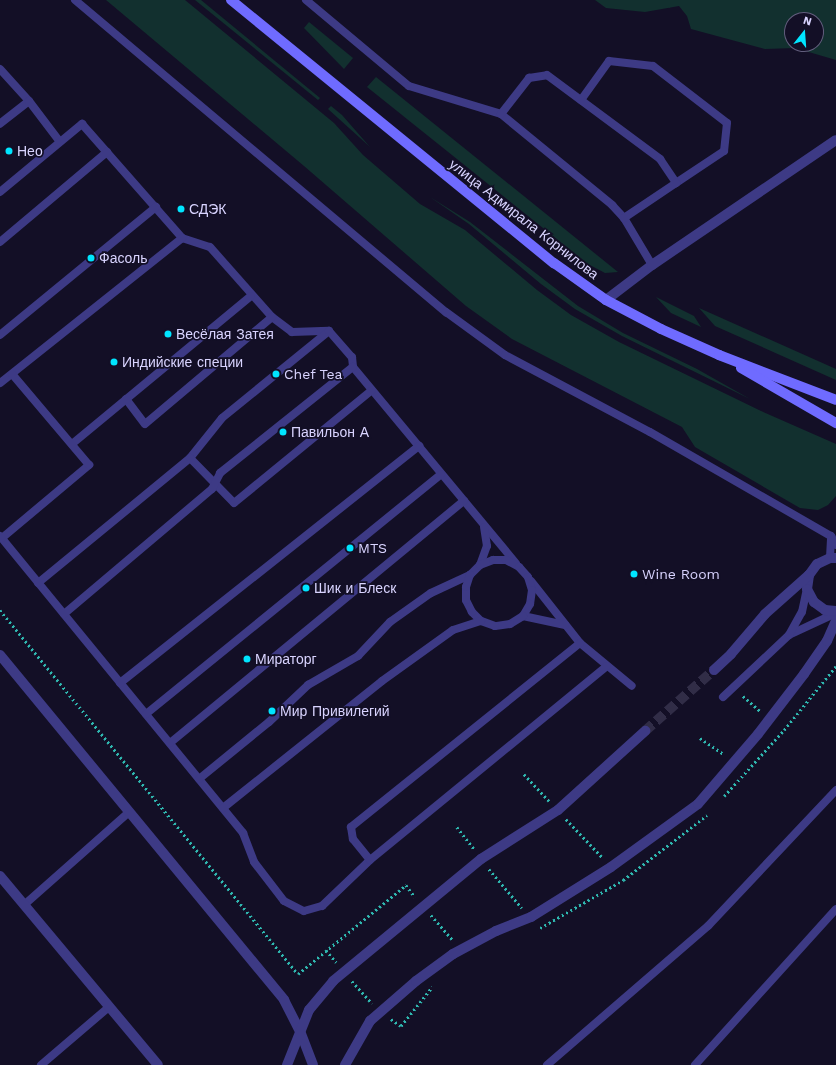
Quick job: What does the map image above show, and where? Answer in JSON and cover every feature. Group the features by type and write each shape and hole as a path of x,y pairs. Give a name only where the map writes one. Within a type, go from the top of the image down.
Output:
{"main road":[{"name":"улица Адмирала Корнилова","path":"231,0 548,259 606,300 661,329 719,355 836,400"},
{"path":"719,355 836,423"}],"street":[{"path":"606,300 652,265 836,140"},
{"path":"714,670 731,654 765,614 809,575 817,564 833,558"},
{"path":"809,575 808,589 814,602 826,610 836,612"},
{"path":"345,1065 370,1021 416,981 464,948 531,916 611,866 698,804 758,734 796,685 827,641 836,620"},
{"path":"0,655 284,1000 300,1031 313,1065"},
{"path":"287,1065 309,1010 333,981 481,859 558,810 645,731"},
{"path":"0,876 158,1065"},
{"path":"354,1065 359,1041 370,1021"}],"lane":[{"path":"75,0 446,312 505,355 650,432 830,536 836,545"},
{"path":"306,0 409,86 501,114 612,205 624,218 652,265"},
{"path":"581,100 609,61 653,66 727,123 724,151 624,218"},
{"path":"0,69 29,101 60,142"},
{"path":"501,114 528,78 547,75 660,159 676,183"},
{"path":"0,124 29,101"},
{"path":"0,192 82,124 182,238 210,247 251,296 272,317 292,332 329,331"},
{"path":"0,242 107,152"},
{"path":"0,335 156,207"},
{"path":"0,383 182,238"},
{"path":"72,444 251,296"},
{"path":"126,399 145,424 272,317"},
{"path":"329,331 352,357 353,367 484,526 519,566 580,643 632,686"},
{"path":"38,583 190,458 222,418 329,331"},
{"path":"64,614 212,489 220,473 353,367"},
{"path":"12,374 89,465 1,537 243,833 254,862 284,901 304,911 322,906 370,860 608,666"},
{"path":"190,458 216,482 234,503 372,390"},
{"path":"120,683 419,446"},
{"path":"146,714 441,474"},
{"path":"170,743 464,501"},
{"path":"480,565 487,546 484,526"},
{"path":"830,536 833,558"},
{"path":"199,779 269,722 308,685 358,656 390,622 431,593 470,575 480,565 493,560 506,560 519,566"},
{"path":"470,575 466,587 466,600 472,612 481,621 495,626 510,624 523,616 530,604 532,590 528,577"},
{"path":"724,697 788,635 802,612 808,589"},
{"path":"788,635 836,612"},
{"path":"523,616 565,625"},
{"path":"223,808 382,680 452,630 481,621"},
{"path":"370,860 352,839 350,827 580,643"},
{"path":"547,1065 708,926 836,790"},
{"path":"24,905 130,812"},
{"path":"694,1065 836,909"},
{"path":"41,1065 109,1007"}],"path":[{"path":"0,610 298,974 406,885 452,939 464,948"},
{"path":"524,774 623,880"},
{"path":"457,827 506,892 543,927"}],"green space":[{"path":"106,0 185,0 334,123 363,155 420,204 465,230 537,290 571,315 619,342 761,411 836,444 836,496 828,505 818,510 800,508 695,447 682,427 512,339 466,306 304,166"},
{"path":"195,0 201,0 320,98 318,100"},
{"path":"595,0 836,0 836,60 809,52 824,52 824,12 784,12 784,48 765,49 691,29 687,16 679,6 645,12 606,8"},
{"path":"309,22 353,58 344,69 304,28"},
{"path":"376,77 618,272 605,273 588,264 367,87"},
{"path":"331,106 342,115 370,147 328,109"},
{"path":"430,197 470,222 578,306 623,333 697,369 750,399 622,336 575,309 541,284 469,224"},
{"path":"656,297 694,316 701,327 671,313"},
{"path":"699,308 836,369 836,380 715,326"}],"tunnel":[{"path":"645,731 714,670"}],"place":[{"name":"Нео","path":"9,151"},
{"name":"СДЭК","path":"181,209"},
{"name":"Фасоль","path":"91,258"},
{"name":"Весёлая Затея","path":"168,334"},
{"name":"Индийские специи","path":"114,362"},
{"name":"Chef Tea","path":"276,374"},
{"name":"Павильон А","path":"283,432"},
{"name":"MTS","path":"350,548"},
{"name":"Wine Room","path":"634,574"},
{"name":"Шик и Блеск","path":"306,588"},
{"name":"Мираторг","path":"247,659"},
{"name":"Мир Привилегий","path":"272,711"}]}
